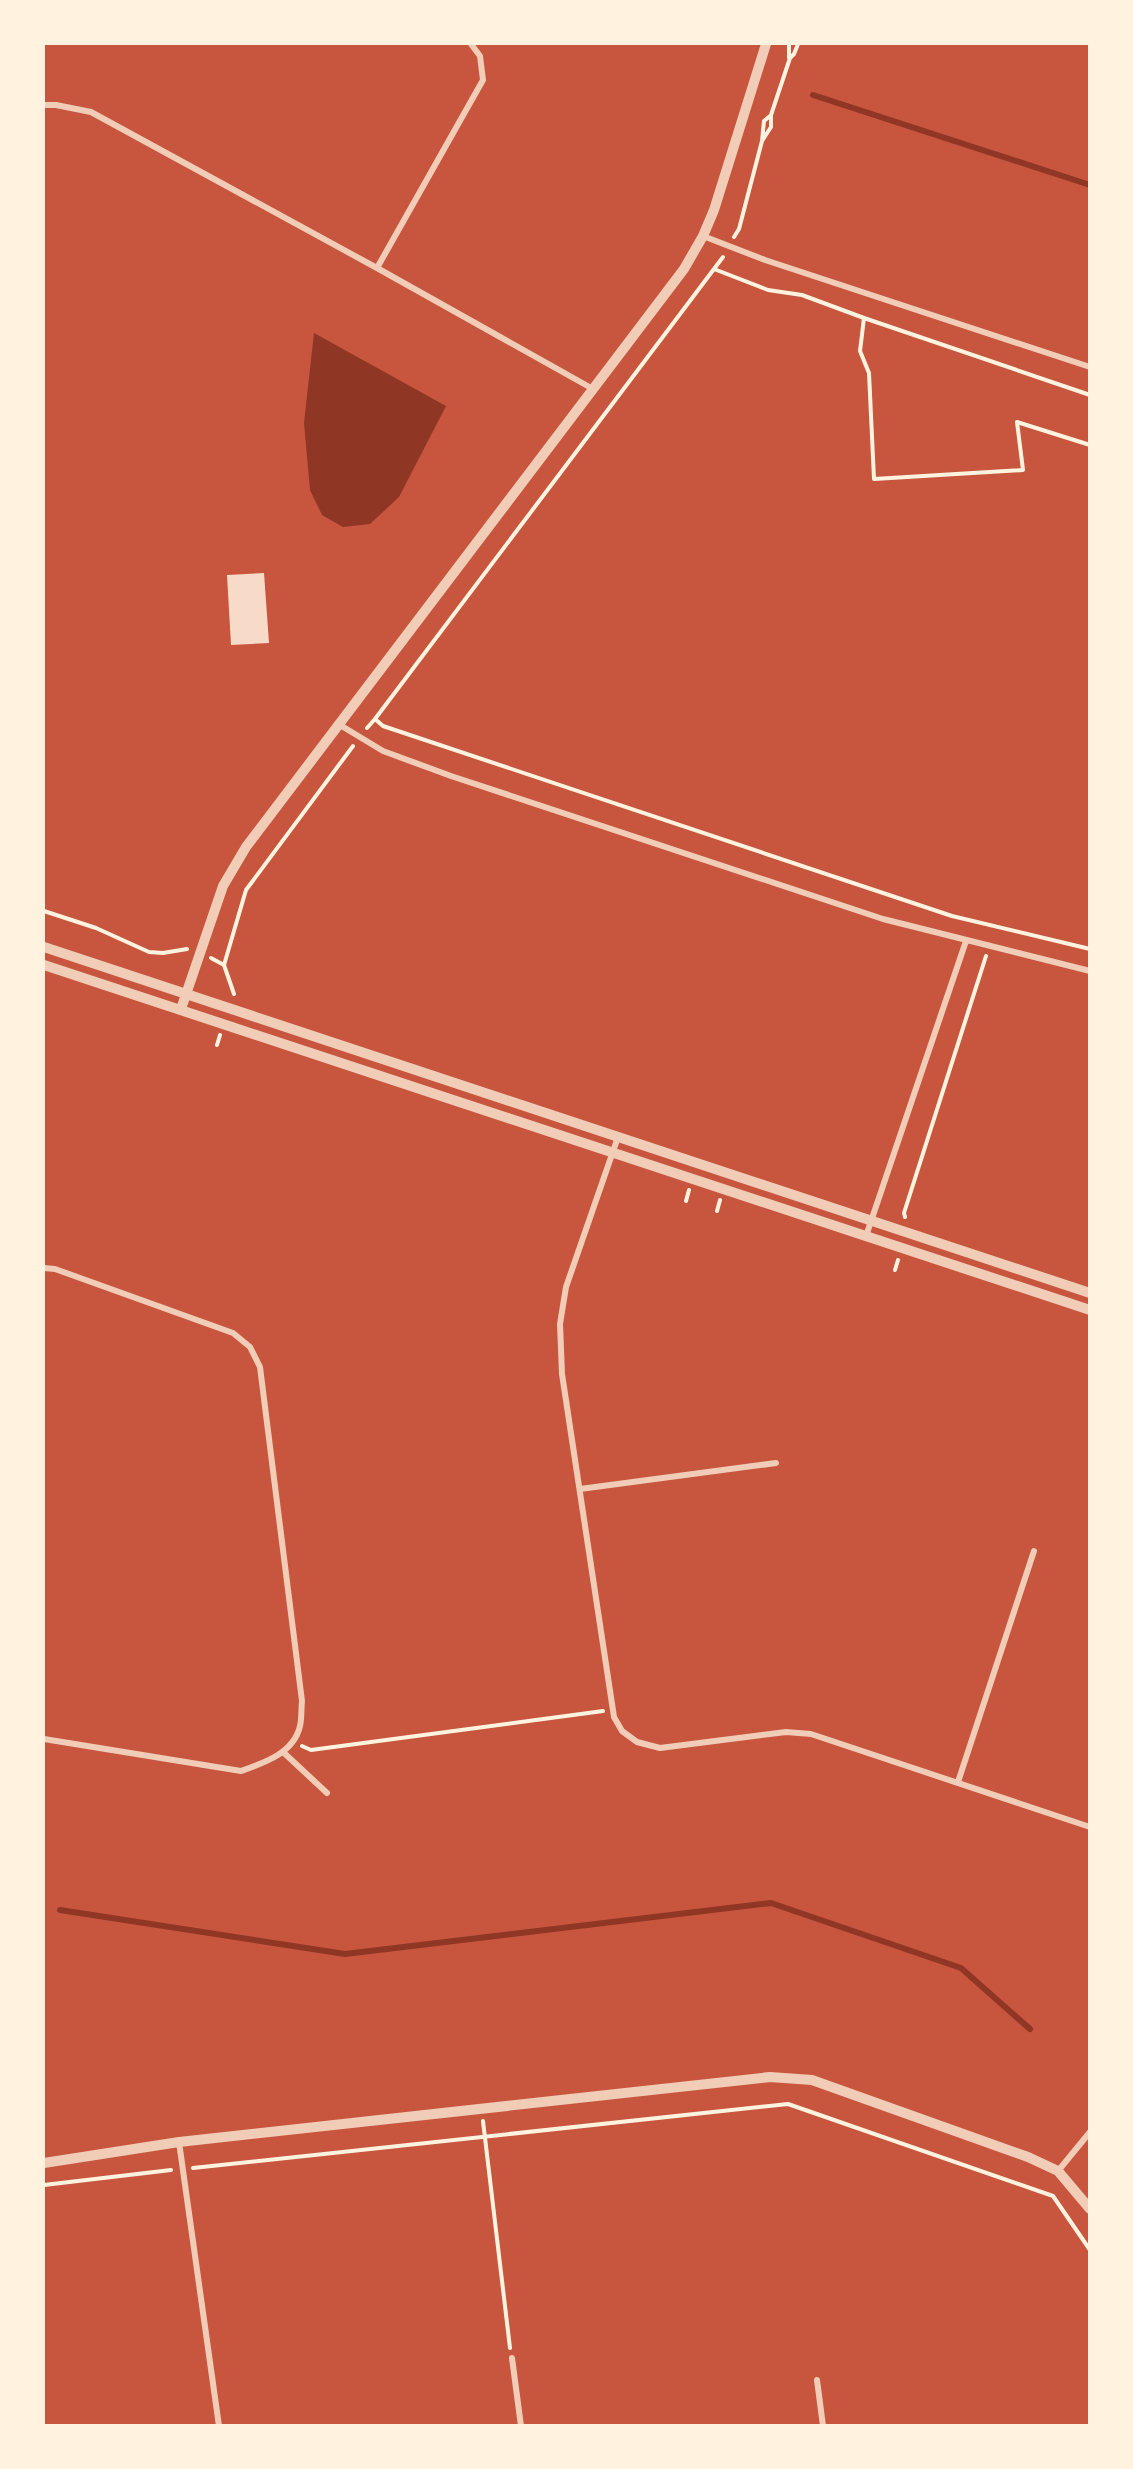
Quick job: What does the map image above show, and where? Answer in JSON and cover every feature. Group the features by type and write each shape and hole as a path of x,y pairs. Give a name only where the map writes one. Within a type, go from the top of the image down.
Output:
{"street":[{"path":"377,268 483,80 480,56 471,44"},
{"path":"181,1009 223,886 246,847 684,269 703,236 744,117 766,44"},
{"path":"44,105 91,112 377,268 592,389"},
{"path":"703,236 1089,367"},
{"path":"340,725 383,751 451,776 883,918 1089,971"},
{"path":"866,1236 966,941"},
{"path":"44,947 1089,1293"},
{"path":"44,965 1089,1310"},
{"path":"618,1137 566,1287 560,1324 562,1374 614,1718 622,1731 637,1742 660,1748 786,1732 811,1734 1089,1827"},
{"path":"44,1268 55,1269 233,1332 250,1347 260,1366 302,1701 300,1727 293,1742 283,1752 267,1762 241,1771 44,1739"},
{"path":"580,1489 776,1463"},
{"path":"958,1782 1034,1551"},
{"path":"283,1752 327,1793"},
{"path":"44,2163 179,2142 770,2077 812,2080 1028,2157 1058,2171 1089,2209"},
{"path":"1058,2171 1089,2132"},
{"path":"179,2142 219,2426"},
{"path":"512,2358 521,2426"},
{"path":"817,2380 823,2426"}],"path":[{"path":"789,44 787,47 790,58"},
{"path":"762,141 771,127 771,115 790,58 798,44"},
{"path":"44,912 96,928 149,952 163,953 185,948 224,965 246,890 729,246 739,229 762,141 764,121 771,115"},
{"path":"714,269 768,291 802,295 1089,394"},
{"path":"864,318 860,351 869,374 874,479 1023,470 1017,422 1089,445"},
{"path":"375,719 382,726 952,916 1089,949"},
{"path":"905,1232 907,1224 904,1213 996,927"},
{"path":"894,1270 902,1248"},
{"path":"293,1742 311,1750 613,1709"},
{"path":"44,2186 788,2104 1053,2196 1089,2250"},
{"path":"481,2107 507,2335 512,2358"}],"shaded area":[{"path":"314,333 446,406 399,497 370,524 343,527 322,515 310,490 304,423"}],"building":[{"path":"264,573 269,643 231,645 227,575"}],"waterway":[{"path":"813,95 1090,185"},
{"path":"60,1910 345,1954 771,1903 961,1968 1030,2029"}]}
